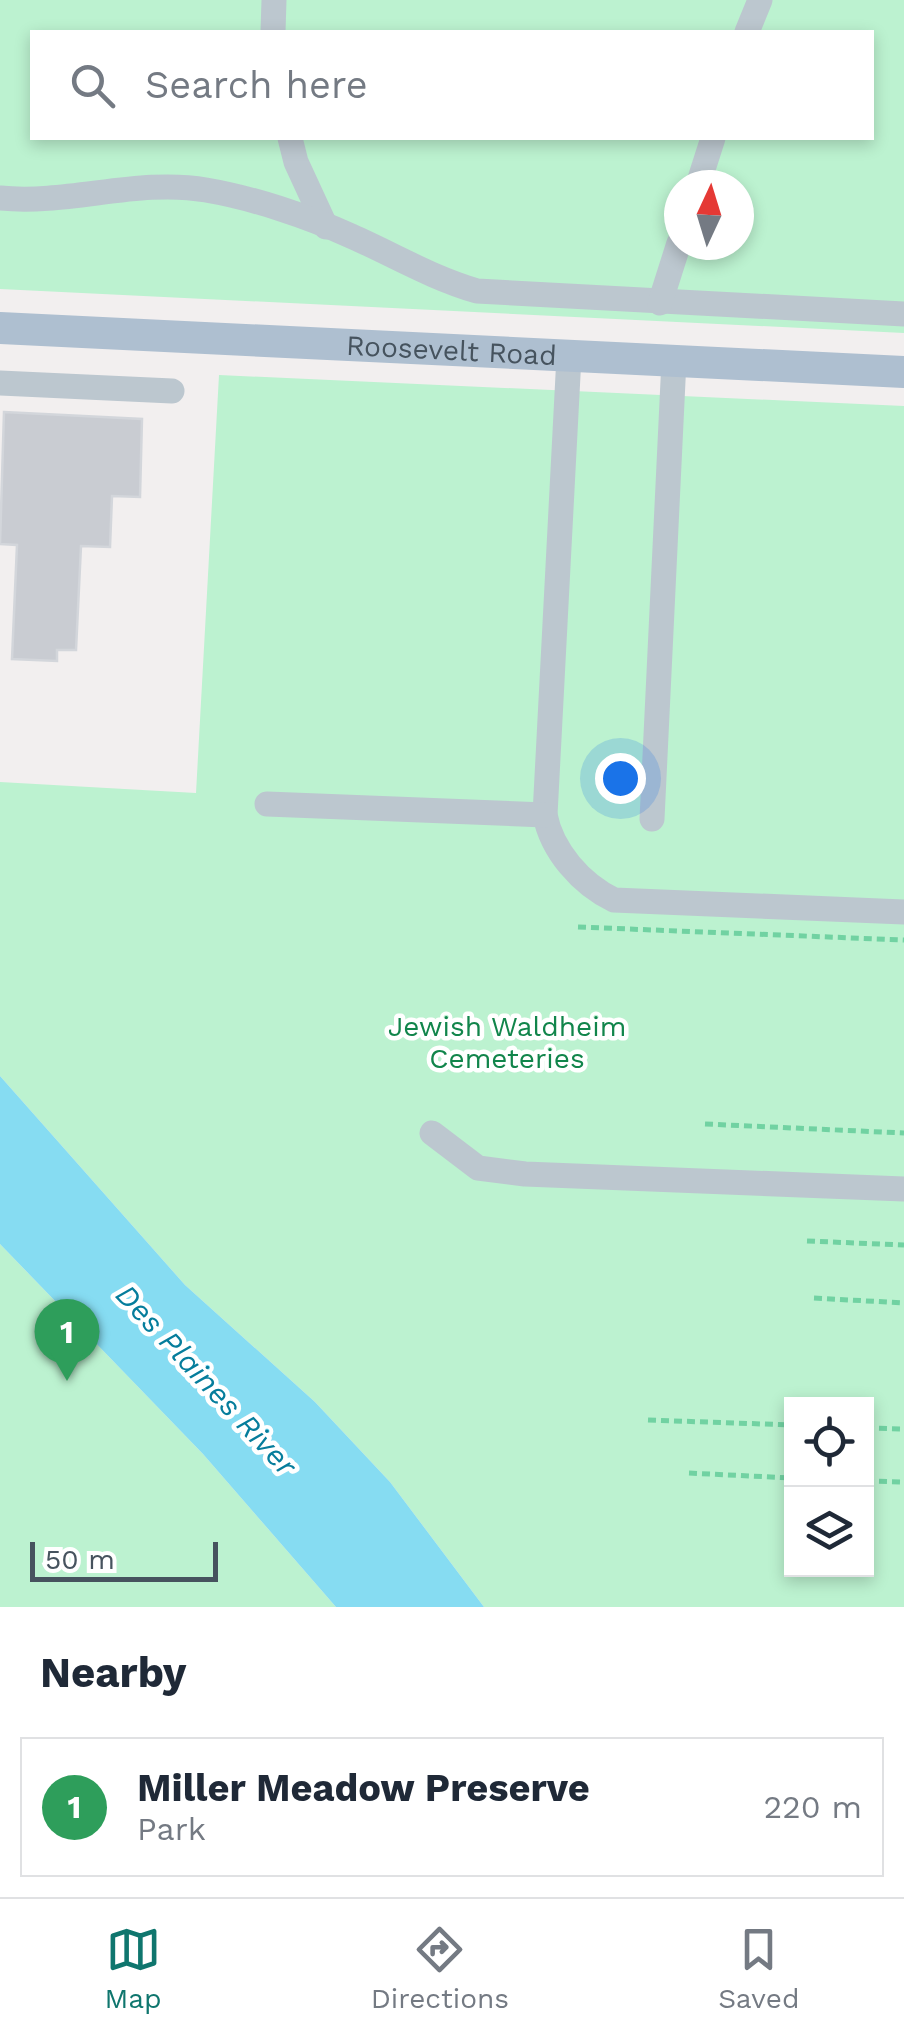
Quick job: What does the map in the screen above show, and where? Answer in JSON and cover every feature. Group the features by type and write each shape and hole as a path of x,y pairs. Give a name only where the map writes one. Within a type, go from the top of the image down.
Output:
{"main road":[{"name":"Roosevelt Road","path":"0,328 904,372"}],"lane":[{"path":"274,0 274,30"},
{"path":"290,140 296,162 326,227"},
{"path":"703,170 712,140"},
{"path":"0,198 62,200 176,188 204,189 326,227 446,282 477,291 904,314"},
{"path":"660,303 674,260"},
{"path":"570,356 545,815 558,850 572,868 614,900 904,912 904,901"},
{"path":"652,819 674,360"},
{"path":"0,384 172,391"},
{"path":"268,804 545,815"},
{"path":"432,1133 478,1168 525,1174 904,1189"}],"path":[{"path":"578,927 904,940"},
{"path":"705,1124 904,1133"},
{"path":"807,1241 904,1245"},
{"path":"814,1298 904,1302"},
{"path":"648,1420 784,1425"},
{"path":"874,1428 904,1429"},
{"path":"689,1474 784,1478"},
{"path":"874,1481 904,1482"}],"green space":[{"path":"0,0 904,0 904,333 0,289"},
{"name":"Jewish Waldheim Cemeteries","path":"219,375 904,406 904,1607 484,1607 390,1482 315,1402 185,1285 0,1076 0,782 196,793"},
{"path":"0,1244 203,1454 336,1607 0,1607"}],"water":[{"name":"Des Plaines River","path":"0,1076 185,1285 315,1402 390,1482 484,1607 336,1607 203,1454 0,1244"}],"building":[{"path":"4,412 142,419 140,497 112,496 110,547 81,546 76,650 57,650 57,661 12,659 17,545 0,544"}],"place":[{"name":"Miller Meadow Preserve","path":"67,1381"}]}
